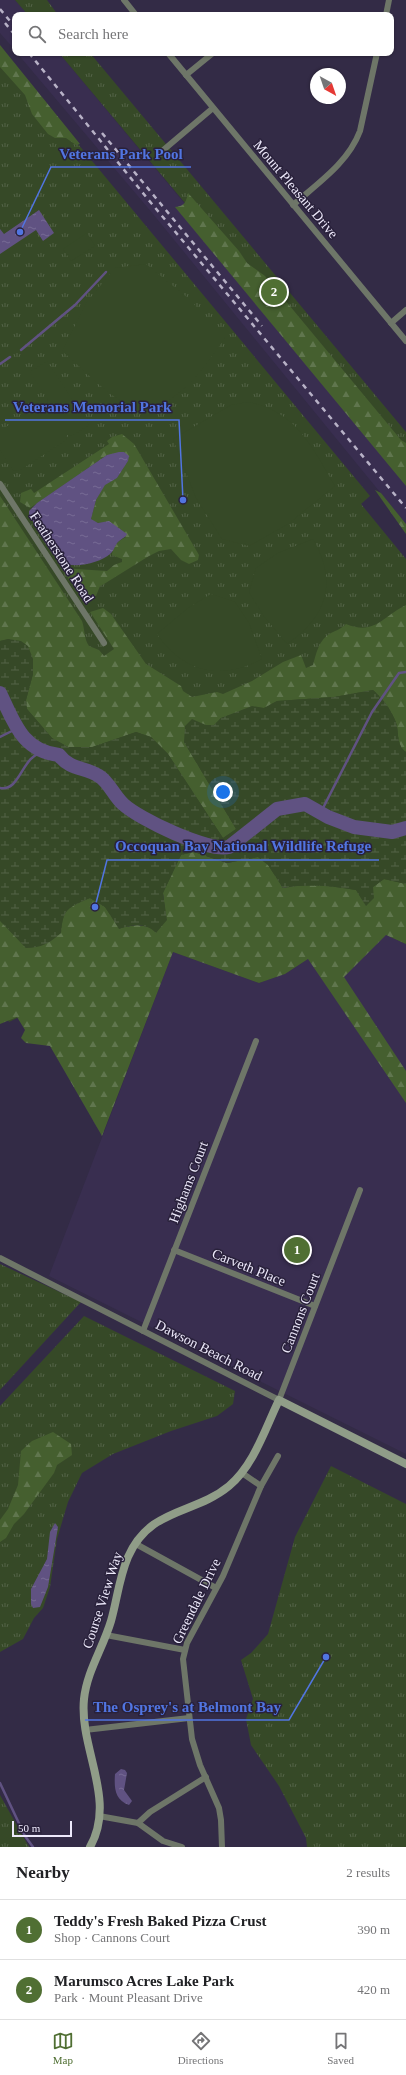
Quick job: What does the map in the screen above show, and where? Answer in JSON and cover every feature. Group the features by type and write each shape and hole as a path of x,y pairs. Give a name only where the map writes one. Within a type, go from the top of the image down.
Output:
{"street":[{"path":"124,0 134,12"},
{"path":"387,12 389,0"},
{"name":"Mount Pleasant Drive","path":"170,56 406,341"},
{"path":"186,75 209,56"},
{"path":"293,205 342,162 356,142 360,131 376,56"},
{"path":"161,152 213,108"},
{"path":"391,323 406,310"},
{"name":"Featherstone Road","path":"0,484 104,644"},
{"name":"Highams Court","path":"143,1331 256,1041"},
{"name":"Cannons Court","path":"279,1400 360,1190"},
{"name":"Carveth Place","path":"174,1250 315,1306"},
{"name":"Dawson Beach Road","path":"0,1258 406,1464"},
{"name":"Course View Way","path":"90,1847 99,1816 99,1792 86,1730 84,1709 86,1688 90,1674 106,1635 123,1569 136,1544 160,1520 212,1497 228,1487 242,1473 249,1462 279,1400"},
{"name":"Greendale Drive","path":"222,1847 222,1820 195,1752 189,1718 183,1666 185,1650 190,1637 216,1588 261,1486 278,1456"},
{"path":"242,1473 261,1486"},
{"path":"136,1544 216,1588"},
{"path":"106,1635 185,1650"},
{"path":"86,1730 189,1718"},
{"path":"138,1823 150,1812 206,1777"},
{"path":"99,1816 138,1823 163,1841 182,1847"}],"shaded area":[{"path":"0,0 15,0 25,12 12,12 12,47 0,33"},
{"path":"20,56 62,56 406,469 406,524 153,214"},
{"path":"386,935 406,944 406,1454 49,1276 173,952 259,983 285,974 308,959"}],"green space":[{"path":"15,0 47,0 56,12 25,12"},
{"path":"0,45 80,144 76,145 66,138 55,138 48,134 32,114 25,95 0,67"},
{"path":"0,50 370,496 361,504 406,559 406,944 211,852 35,1009 9,1022 0,1002"},
{"path":"62,56 93,56 406,432 406,466"},
{"path":"188,193 239,251 247,263 265,276 401,440 406,443 406,486 175,207 181,206 184,203 187,199"},
{"path":"87,233 95,246 71,261 63,249"},
{"path":"146,264 189,299 225,338 206,364 183,390 169,400 155,406 139,407 123,402 115,397 62,351 87,302 115,268"},
{"path":"47,361 89,425 72,436 67,435 66,440 19,471 13,470 0,450 0,431 42,403 47,404 48,399 30,372"},
{"path":"248,402 279,413 291,422 310,445 335,486 288,524 249,546 222,539 196,498 173,439 231,405"},
{"path":"122,434 134,444 199,555 198,560 189,564 181,560 171,549 159,551 100,586 96,596 87,597 76,589 61,568 107,571 114,565 122,562 122,559 112,555 116,544 126,537 109,522 102,523 91,519 96,500 105,484 117,478 128,461 107,455 30,508 20,502 21,493 31,489 34,493 109,444 107,441 112,437"},
{"path":"375,490 381,493 406,524 406,534"},
{"path":"0,496 82,621 86,640 89,646 99,650 104,656 114,649 90,612 103,608 111,614 146,664 181,686 183,691 192,697 217,692 223,694 252,681 283,662 301,655 306,668 313,665 321,643 331,633 346,624 364,628 372,626 406,605 406,752 400,745 393,716 380,696 373,690 334,697 277,701 264,708 252,707 221,718 214,725 206,725 184,742 236,829 223,838 168,754 151,737 136,732 92,747 68,747 52,738 27,709 26,700 33,674 33,659 9,639 0,641"},
{"path":"313,539 321,555 325,570 326,584 324,598 319,610 311,622 301,634 287,644 263,615 249,592 256,568 278,553"},
{"path":"211,594 235,602 249,623 262,659 247,666 232,670 218,671 191,665 167,647 157,634 188,608"},
{"path":"8,639 21,641 28,646 33,659 33,674 26,700 27,709 52,738 68,747 93,747 136,732 151,737 168,754 223,838 236,829 184,742 185,726 192,719 206,725 214,725 221,718 252,706 264,708 277,701 334,697 373,690 380,696 393,716 400,745 406,752 406,884 384,879 373,887 374,898 366,906 356,890 320,886 292,886 283,888 268,865 258,857 227,863 194,852 181,855 163,893 167,920 156,933 148,927 139,925 119,929 105,907 90,898 72,906 65,913 61,933 57,937 41,946 26,948 0,920 0,641"},
{"path":"194,852 227,863 258,857 268,865 283,888 292,886 320,886 356,890 366,906 373,887 384,879 406,884 406,944 386,935 344,977 406,1071 406,1103 308,959 285,974 259,983 173,952 102,1136 50,1046 26,1043 21,1038 25,1030 17,1017 0,1024 0,921 26,948 61,933 63,918 68,910 76,904 90,898 105,907 119,928 137,925 150,927 166,920 163,893 181,855"},
{"path":"0,1264 81,1302 0,1390"},
{"path":"84,1316 235,1391 233,1404 217,1416 171,1431 113,1454 82,1473 68,1502 57,1539 50,1587 43,1608 34,1618 23,1639 0,1652 0,1406"},
{"path":"53,1432 71,1444 72,1455 57,1465 54,1473 24,1514 14,1524 6,1538 0,1542 0,1520 8,1509 18,1485 21,1451 32,1441"},
{"path":"331,1466 406,1504 406,1847 307,1847 306,1838 279,1786 251,1745 246,1719 253,1699 241,1660 251,1653 268,1634 295,1537"},
{"path":"0,1795 29,1847 0,1847"}],"water":[{"path":"39,210 54,233 43,241 36,230 0,254 0,229 4,234"},
{"path":"124,452 129,456 128,461 117,478 105,485 96,500 91,519 98,523 109,521 127,534 118,542 111,553 100,560 93,563 78,565 65,564 55,556 47,545 29,515 29,511 37,503 107,455"},
{"path":"55,1523 58,1527 48,1587 40,1607 33,1608 31,1604 31,1589 47,1559 50,1532"},
{"path":"121,1769 125,1770 127,1773 124,1790 132,1801 129,1805 124,1803 118,1797 115,1789 115,1774"}],"waterway":[{"path":"21,350 75,305 106,272"},
{"path":"0,364 10,357"},
{"path":"321,812 372,712 399,673 406,672"},
{"path":"0,693 15,724 21,733 36,748 59,755 63,760 73,766 94,773 103,779 120,801 131,810 158,826 190,840 219,847 229,847 277,809 305,804 328,817 354,827 392,832 406,828"},
{"path":"0,737 14,730 20,733"},
{"path":"0,788 7,788 12,784 30,759 44,752"},
{"path":"0,1783 25,1836 33,1847"}],"railway":[{"path":"0,9 12,23"},
{"path":"5,23 12,31"},
{"path":"31,56 147,198 406,508"},
{"path":"102,133 262,326"}],"place":[{"name":"Veterans Park Pool","path":"20,232"},
{"name":"Marumsco Acres Lake Park","path":"274,292"},
{"name":"Veterans Memorial Park","path":"183,500"},
{"name":"Occoquan Bay National Wildlife Refuge","path":"95,907"},
{"name":"Teddy's Fresh Baked Pizza Crust","path":"297,1250"},
{"name":"The Osprey's at Belmont Bay","path":"326,1657"}]}
